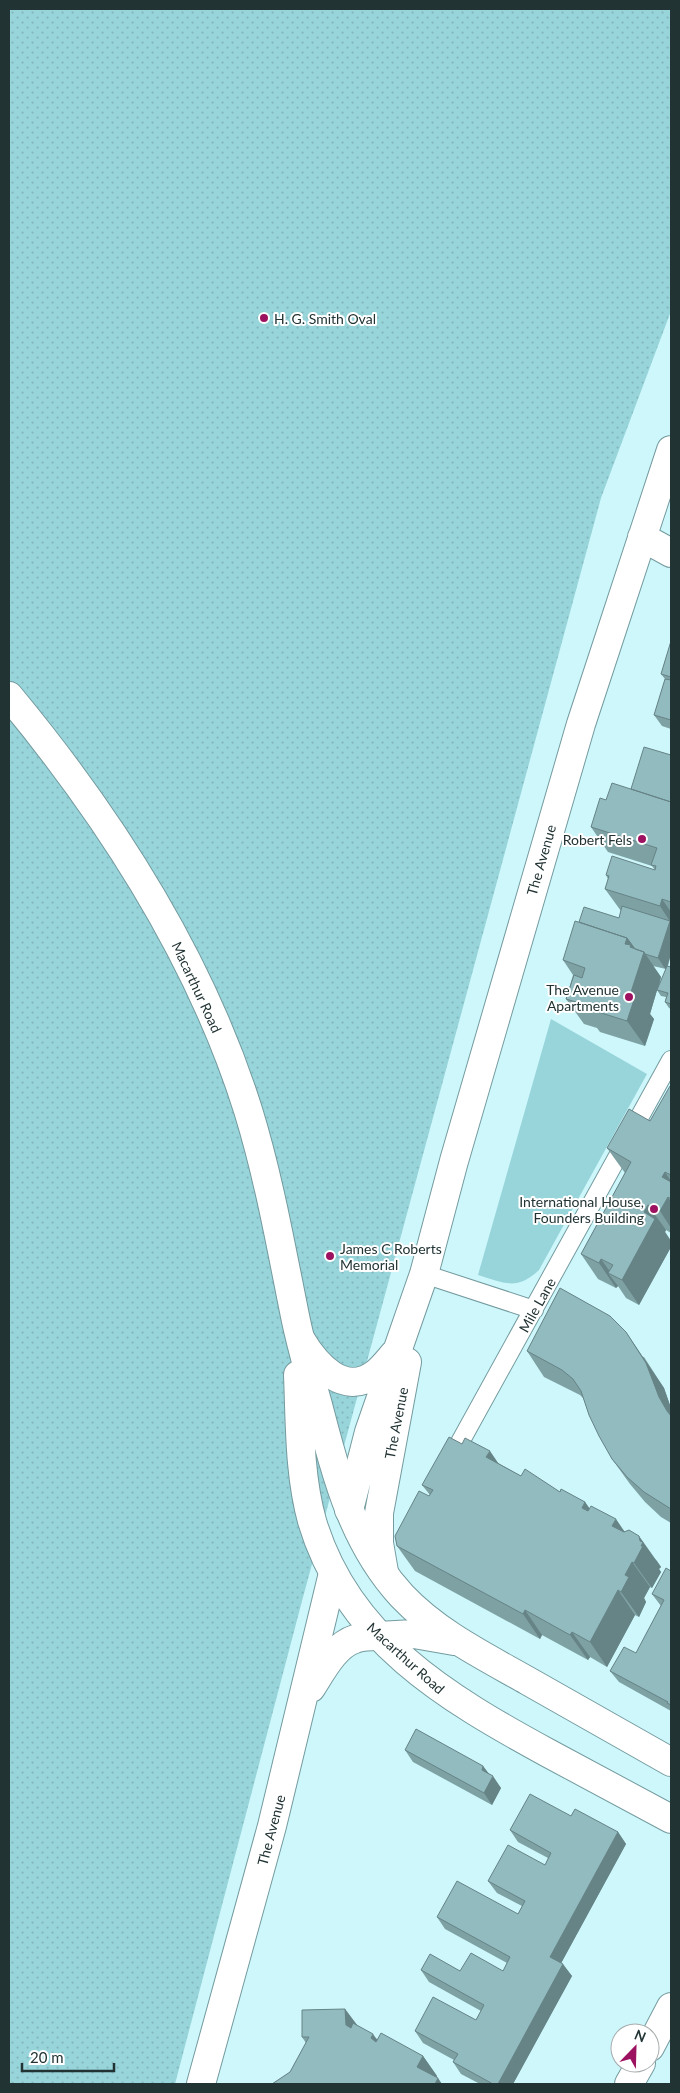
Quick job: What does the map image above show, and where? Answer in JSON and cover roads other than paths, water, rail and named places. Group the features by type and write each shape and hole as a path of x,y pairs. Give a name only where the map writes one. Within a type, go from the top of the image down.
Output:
{"main road":[{"name":"The Avenue","path":"384,1572 379,1543 379,1513 424,1274 454,1161 581,724 642,537 666,485 671,450"},
{"path":"642,537 671,553"},
{"name":"Macarthur Road","path":"9,696 109,828 142,878 171,929 224,1046 248,1109 271,1196 298,1330 335,1473 356,1527 384,1572 413,1606 460,1642 671,1762"},
{"name":"The Avenue","path":"201,2084 272,1826 369,1432 424,1274"},
{"name":"The Avenue","path":"298,1330 309,1354 323,1370 352,1382 361,1381 375,1374 396,1352"},
{"name":"Macarthur Road","path":"298,1330 302,1467 306,1491 315,1529 333,1573 355,1610 378,1636 411,1666 457,1701 504,1729 671,1819"},
{"path":"302,1701 328,1663 341,1648 354,1639 414,1634 460,1642"},
{"path":"660,2028 671,2007"}],"lane":[{"name":"Mile Lane","path":"439,1482 671,1060"},
{"path":"424,1274 534,1310"}],"place":[{"name":"H. G. Smith Oval","path":"264,318"},
{"name":"Robert Fels","path":"642,839"},
{"name":"The Avenue Apartments","path":"629,997"},
{"name":"International House, Founders Building","path":"654,1209"},
{"name":"James C Roberts Memorial","path":"330,1256"}]}
